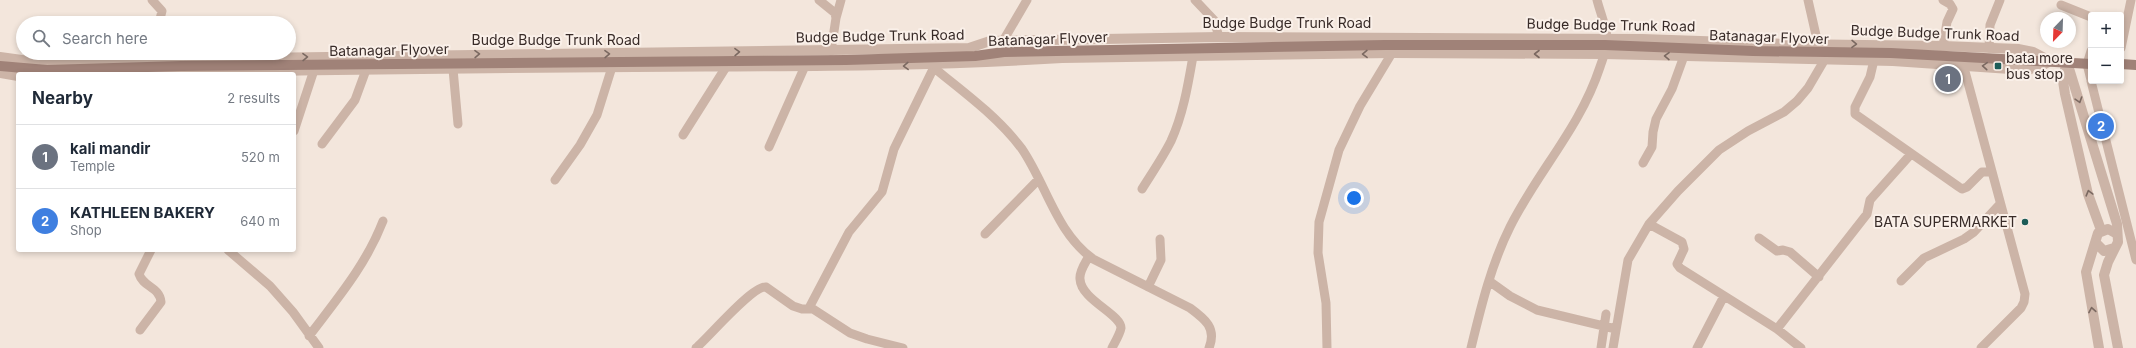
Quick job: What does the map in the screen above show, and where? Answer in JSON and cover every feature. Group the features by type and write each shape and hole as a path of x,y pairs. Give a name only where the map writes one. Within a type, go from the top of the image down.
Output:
{"main road":[{"name":"Batanagar Flyover","path":"0,66 26,70 47,70 181,66 846,60 975,56 1004,52 1385,45 1606,45 1753,51 1891,53 2067,62"},
{"path":"2067,62 2088,64"},
{"path":"2124,64 2136,65"}],"street":[{"path":"152,0 162,11 160,16"},
{"path":"819,0 835,13 836,18"},
{"path":"831,51 836,18 841,0"},
{"path":"1002,41 1027,0"},
{"path":"1195,0 1214,20 1219,36"},
{"path":"1471,348 1489,281 1503,243 1524,200 1566,138 1586,104 1604,54 1607,38 1596,0"},
{"path":"1808,0 1816,44"},
{"path":"1943,0 1950,4 1953,9 1946,27 1943,46"},
{"path":"1989,48 1990,25 2000,0"},
{"path":"2124,32 2130,0"},
{"path":"2061,5 2088,16"},
{"name":"Budge Budge Trunk Road","path":"296,55 936,49 969,48 990,41 1219,36 1607,38 1786,44 1943,46 2033,52 2050,61"},
{"path":"809,308 849,232 882,192 894,149 935,67 936,49"},
{"path":"1327,348 1326,303 1318,253 1319,222 1339,150 1360,106 1392,53"},
{"name":"Budge Budge Trunk Road","path":"214,72 612,67 935,67 1062,58 1392,53 1604,54 1790,60 1874,60 1963,64 2025,70 2040,67 2050,61"},
{"path":"1142,189 1175,131 1187,90 1193,56"},
{"path":"1643,163 1652,147 1656,119 1672,88 1684,56"},
{"name":"Budge Budge Trunk Road","path":"0,57 16,59"},
{"path":"1613,348 1628,260 1649,224 1678,191 1719,150 1748,131 1784,112 1797,101 1808,88 1821,59"},
{"name":"Budge Budge Trunk Road","path":"27,60 58,60"},
{"path":"1874,60 1870,77 1855,107 1855,114 1962,189 1967,187 1982,172 1992,172"},
{"path":"2067,62 2063,81 2065,94 2088,194 2101,230"},
{"path":"2067,62 2117,224 2118,242 2105,269 2104,275 2118,348"},
{"path":"1963,64 2025,294 2024,302 2021,308 1980,348"},
{"path":"769,147 805,66"},
{"path":"555,180 580,145 597,115 612,67"},
{"path":"683,135 726,67"},
{"path":"935,67 1014,139 1039,179 1056,216 1072,237 1090,256 1190,308 1205,319 1211,328 1212,336 1209,348"},
{"path":"453,69 458,124"},
{"path":"296,125 314,70"},
{"path":"322,144 355,100 366,70"},
{"path":"0,73 16,76"},
{"path":"2092,84 2136,260"},
{"path":"1777,329 1869,212 1870,200 1911,154"},
{"path":"985,234 1039,179"},
{"path":"1901,281 1924,258 1964,239 2000,204"},
{"path":"309,336 362,266 374,244 383,222"},
{"path":"1649,224 1682,242 1684,249 1678,262 1678,266 1777,329 1790,344 1801,348"},
{"path":"2099,348 2086,272 2096,243 2096,236 2101,230 2112,229 2117,234"},
{"path":"1759,238 1777,251 1783,250 1790,252 1818,277"},
{"path":"1148,287 1161,260 1160,239"},
{"path":"2096,243 2104,251 2114,248"},
{"path":"140,330 161,302 161,296 157,291 141,280 139,274 150,252"},
{"path":"230,252 270,286 293,312 319,348"},
{"path":"1090,256 1080,274 1080,281 1089,297 1119,322 1120,330 1112,348"},
{"path":"1489,281 1510,296 1537,310 1616,329"},
{"path":"696,348 759,287 766,287 799,308 813,309 855,335 903,348"},
{"path":"1697,348 1724,296"},
{"path":"1601,348 1606,314"}],"place":[{"name":"bata more bus stop","path":"1998,66"},
{"name":"kali mandir","path":"1948,79"},
{"name":"KATHLEEN BAKERY","path":"2101,126"},
{"name":"BATA SUPERMARKET","path":"2025,222"}]}
